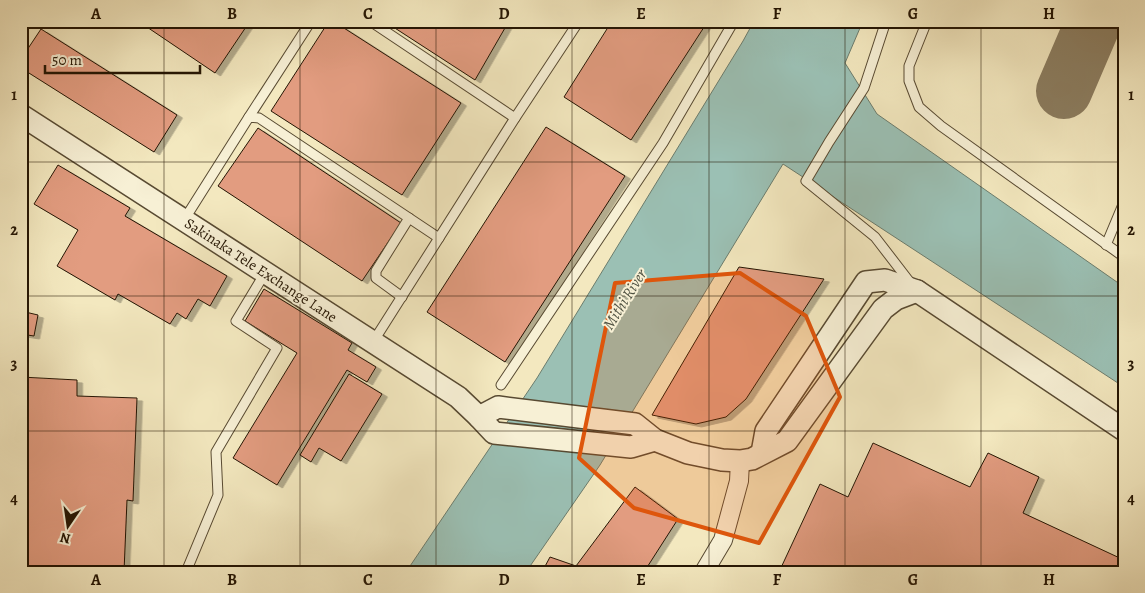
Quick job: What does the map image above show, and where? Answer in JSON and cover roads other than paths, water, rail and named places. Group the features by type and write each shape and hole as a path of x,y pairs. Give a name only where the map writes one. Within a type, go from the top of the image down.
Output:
{"street":[{"name":"Sakinaka Tele Exchange Lane","path":"21,115 458,397 489,412 494,433 631,447 655,440"},
{"path":"762,453 766,431 866,282 886,280 917,291 1124,430"},
{"path":"489,412 635,424 655,440 688,453 722,460 752,459 787,441 884,309 896,299 917,291"},
{"path":"704,572 723,540 739,481 740,460"}],"lane":[{"path":"184,220 312,21"},
{"path":"370,21 516,118"},
{"path":"373,342 578,21"},
{"path":"500,385 664,142 734,21"},
{"path":"886,21 864,88 806,181 875,238 917,291"},
{"path":"927,21 909,66 909,81 919,107 941,126 1124,257"},
{"path":"250,117 259,118 439,238"},
{"path":"1106,245 1124,202"},
{"path":"402,297 376,278 376,271 410,218"},
{"path":"186,572 218,495 216,452 277,348 236,321 265,273"}],"water":[{"name":"Mithi River","path":"754,21 863,21 845,63 877,114 1124,287 1124,387 783,164 600,465 526,572 406,572 537,378"}]}
